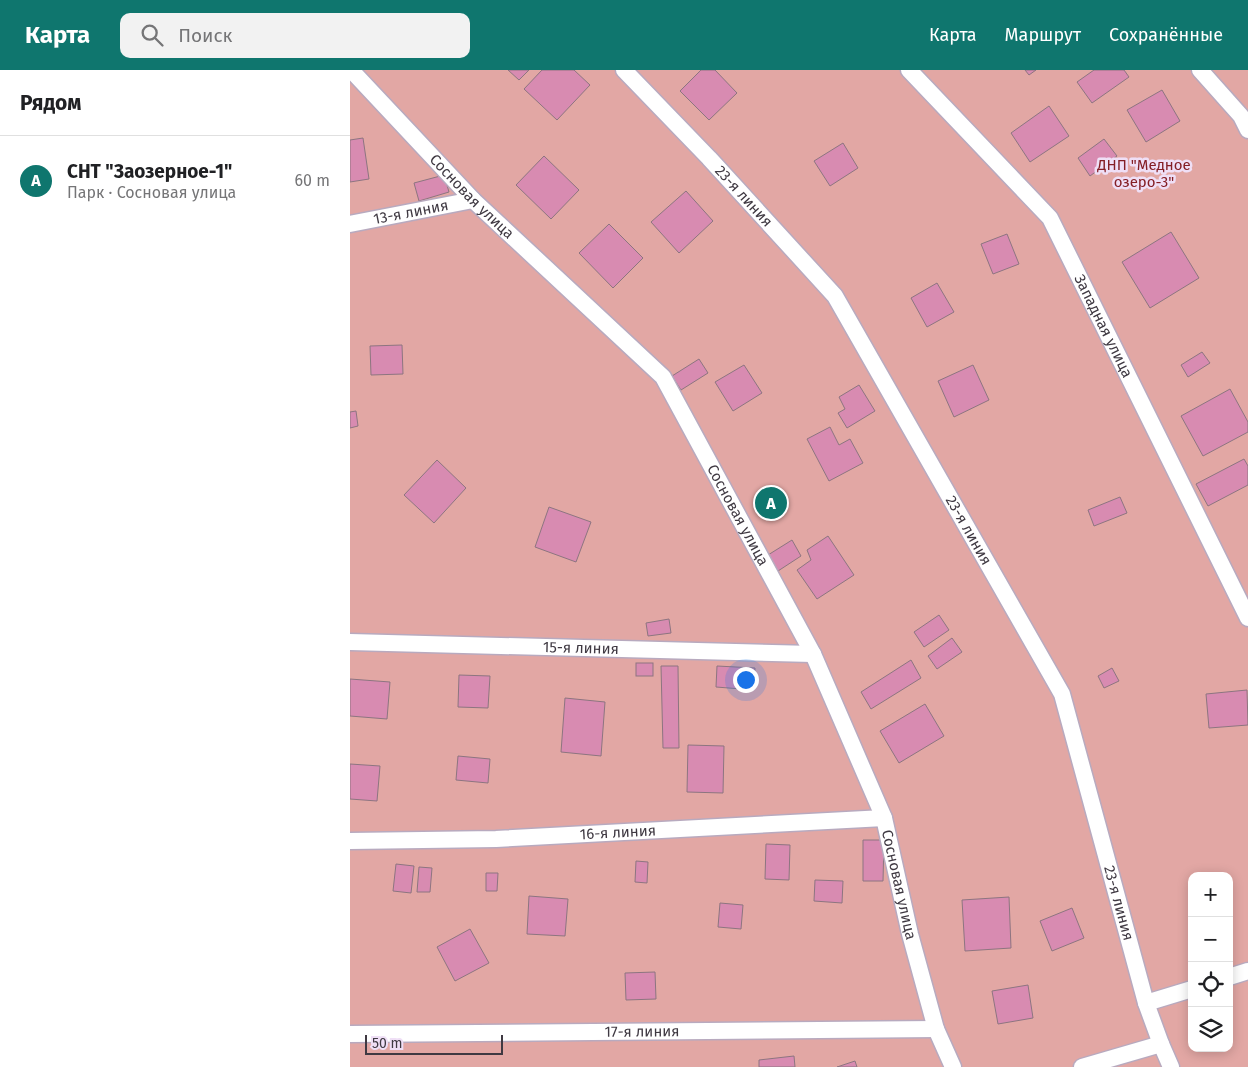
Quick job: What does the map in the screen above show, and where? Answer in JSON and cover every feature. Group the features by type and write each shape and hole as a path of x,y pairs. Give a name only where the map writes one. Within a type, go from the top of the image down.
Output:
{"street":[{"name":"Сосновая улица","path":"351,70 473,200 663,376 813,654 884,818 910,934 936,1030 953,1067"},
{"name":"23-я линия","path":"624,70 709,158 835,296 1062,694 1146,1003 1171,1067"},
{"name":"Западная улица","path":"909,70 1050,218 1248,618"},
{"path":"1200,70 1241,116 1248,130"},
{"name":"13-я линия","path":"350,224 473,200"},
{"name":"15-я линия","path":"350,642 813,654"},
{"name":"16-я линия","path":"350,841 496,839 884,818"},
{"path":"1233,976 1248,971"},
{"path":"1146,1003 1188,990"},
{"name":"17-я линия","path":"350,1034 936,1030"},
{"path":"1082,1067 1161,1044"}],"green space":[{"name":"ДНП \"Медное озеро-3\"","path":"350,70 1248,70 1248,1067 350,1067"}],"building":[{"path":"508,70 529,70 519,80"},
{"path":"542,70 574,70 590,85 557,120 524,89"},
{"path":"701,70 715,70 737,93 709,120 680,91"},
{"path":"1025,70 1036,70 1029,75"},
{"path":"1094,70 1124,70 1129,77 1092,103 1077,82"},
{"path":"1162,90 1180,121 1146,142 1127,110"},
{"path":"1049,106 1069,136 1030,162 1011,133"},
{"path":"363,138 369,179 350,182 350,140"},
{"path":"1104,139 1117,156 1090,176 1078,158"},
{"path":"843,143 858,168 830,186 814,161"},
{"path":"544,156 579,190 551,219 516,185"},
{"path":"444,175 449,192 419,201 414,183"},
{"path":"686,191 713,221 679,253 651,222"},
{"path":"609,224 643,258 613,288 579,253"},
{"path":"1171,232 1199,278 1150,308 1122,262"},
{"path":"1007,234 1019,264 993,274 981,244"},
{"path":"937,283 954,312 927,327 911,298"},
{"path":"402,345 403,374 371,375 370,346"},
{"path":"1202,352 1210,363 1188,377 1181,365"},
{"path":"699,359 708,373 681,390 672,376"},
{"path":"744,365 762,393 733,411 715,382"},
{"path":"973,365 989,400 954,417 938,381"},
{"path":"859,385 875,411 847,428 838,413 845,409 839,397"},
{"path":"1230,389 1248,422 1248,432 1203,456 1181,416"},
{"path":"356,411 358,426 350,428 350,412"},
{"path":"830,427 839,445 850,439 863,463 829,481 807,439"},
{"path":"1244,459 1248,466 1248,485 1208,506 1196,484"},
{"path":"437,460 466,488 434,523 404,495"},
{"path":"1120,497 1127,513 1094,526 1088,510"},
{"path":"549,507 591,522 576,562 535,547"},
{"path":"828,536 854,575 817,599 797,570 811,560 807,550"},
{"path":"792,540 801,556 778,571 768,555"},
{"path":"939,615 949,630 924,647 914,632"},
{"path":"669,619 671,633 648,636 646,623"},
{"path":"952,638 962,652 937,669 928,656"},
{"path":"911,660 921,678 871,709 861,692"},
{"path":"636,663 653,663 653,676 636,676"},
{"path":"661,666 678,666 679,748 663,748"},
{"path":"717,666 755,668 754,690 716,687"},
{"path":"1112,668 1119,681 1104,688 1098,676"},
{"path":"459,675 490,676 488,708 458,707"},
{"path":"350,679 390,682 387,719 350,716"},
{"path":"1247,690 1248,725 1209,728 1206,694"},
{"path":"565,698 605,702 601,756 561,752"},
{"path":"925,704 944,736 899,763 880,731"},
{"path":"688,745 724,746 723,793 687,792"},
{"path":"458,756 490,759 488,783 456,780"},
{"path":"350,764 380,766 377,801 350,799"},
{"path":"863,840 884,840 883,881 863,881"},
{"path":"766,844 790,845 789,880 765,879"},
{"path":"636,861 648,862 647,883 635,882"},
{"path":"396,864 414,866 411,893 393,891"},
{"path":"419,867 432,868 430,892 417,892"},
{"path":"486,873 498,873 497,891 486,891"},
{"path":"815,880 843,881 842,903 814,901"},
{"path":"529,896 568,899 565,936 527,934"},
{"path":"1009,897 1011,948 965,951 962,900"},
{"path":"720,903 743,905 741,929 718,927"},
{"path":"1072,908 1084,938 1052,951 1040,921"},
{"path":"470,929 489,963 455,981 437,947"},
{"path":"655,972 656,999 626,1000 625,973"},
{"path":"1028,985 1033,1018 998,1024 992,991"},
{"path":"794,1056 795,1067 759,1067 759,1060"},
{"path":"855,1061 857,1067 837,1067"}],"place":[{"name":"СНТ \"Заозерное-1\"","path":"771,503"}]}
